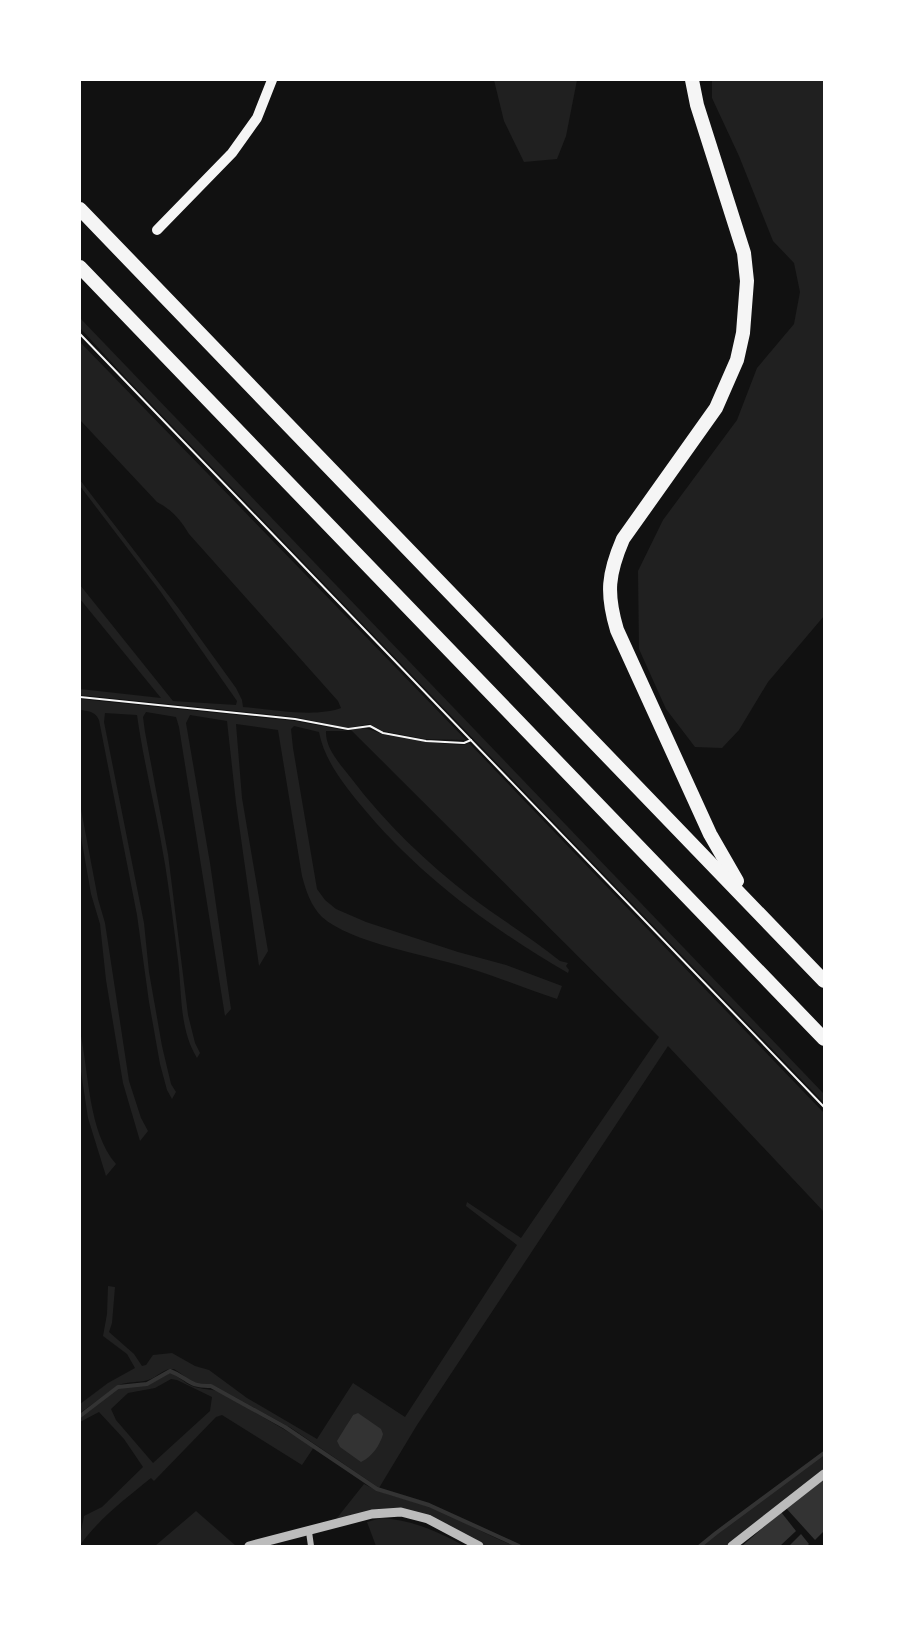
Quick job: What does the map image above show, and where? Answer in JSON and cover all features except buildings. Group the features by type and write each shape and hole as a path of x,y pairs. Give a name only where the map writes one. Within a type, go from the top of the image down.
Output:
{"highway":[{"path":"692,80 697,105 744,253 747,281 743,333 737,360 716,408 623,539 614,561 609,583 610,606 617,630 710,834 723,859 758,912"},
{"path":"80,209 825,981"},
{"path":"80,267 825,1039"}],"main road":[{"path":"157,230 232,153 257,118 272,80"}],"street":[{"path":"732,1546 825,1474"},
{"path":"249,1546 372,1514 401,1512 428,1519 479,1546"},
{"path":"309,1532 311,1546"}],"path":[{"path":"80,334 825,1107"},
{"path":"80,697 295,720 348,729 370,726 383,733 426,741 464,743 471,740"}],"shaded area":[{"path":"494,80 577,80 566,136 557,159 524,162 504,121"},
{"path":"712,80 824,80 824,616 768,682 739,730 722,748 695,747 666,709 639,649 638,571 663,520 737,420 757,368 794,324 800,292 794,263 773,241 739,156 712,98"},
{"path":"80,318 824,1094 824,1103 125,377 80,328"},
{"path":"80,342 466,740 425,739 383,731 369,724 347,728 295,717 80,695 80,689 161,698 80,599 80,585 173,701 236,705 237,701 160,591 80,486 80,480 179,609 236,688 243,707 306,713 341,708 338,701 189,534 175,515 157,502 80,420"},
{"path":"80,699 295,721 348,731 326,731 328,744 338,762 392,826 455,884 560,961 568,963 566,966 569,970 568,973 510,937 482,918 430,876 381,829 346,787 329,761 319,732 294,726 291,729 293,748 317,889 325,900 336,909 366,922 506,965 562,986 557,999 449,962 370,941 335,926 322,917 309,898 302,876 278,730 236,724 242,798 268,951 259,966 227,721 190,715 186,723 210,863 231,1009 225,1016 179,727 176,717 146,712 143,717 145,732 168,854 188,1015 200,1053 197,1058 184,1023 165,864 137,715 105,713 104,722 144,923 149,972 162,1046 171,1084 176,1092 172,1099 167,1090 160,1064 137,915 99,720 93,713 80,710"},
{"path":"364,728 387,735 435,743 464,745 469,743 824,1113 824,1212 668,1046 417,1425 379,1488 291,1428 211,1384 195,1383 174,1369 167,1370 152,1379 119,1385 80,1413 80,1404 108,1383 135,1368 127,1354 103,1336 108,1286 115,1287 109,1332 134,1354 142,1366 146,1365 153,1355 172,1353 195,1366 209,1370 247,1398 317,1439 353,1383 405,1417 517,1245 466,1206 467,1202 521,1238 659,1037 351,730","holes":["353,1415 383,1434 347,1425"]},
{"path":"80,804 98,899 105,923 129,1081 141,1118 148,1131 140,1141 123,1083 106,980 100,924 91,894 80,831"},
{"path":"80,1031 95,1119 107,1151 116,1164 106,1176 88,1118 80,1065"},
{"path":"170,1373 192,1386 222,1393 314,1447 302,1465 222,1415 216,1417 154,1481 151,1478 122,1502 95,1527 80,1545 84,1516 102,1507 143,1467 124,1439 99,1412 80,1422 80,1417 119,1388 148,1385","holes":["171,1379 212,1397 210,1411 153,1463 116,1420 111,1409 128,1393 155,1388"]},
{"path":"358,1413 381,1429 383,1434 375,1450 361,1462 340,1447 337,1441 353,1415"},
{"path":"824,1454 824,1469 727,1546 702,1546 716,1534"},
{"path":"824,1479 824,1531 815,1540 786,1508"},
{"path":"364,1484 380,1492 441,1511 516,1546 486,1546 455,1529 408,1510 333,1523"},
{"path":"196,1511 236,1546 155,1546"},
{"path":"781,1512 796,1531 780,1546 742,1546"},
{"path":"381,1518 424,1527 464,1546 376,1546 367,1522"},
{"path":"801,1534 809,1544 807,1546 789,1546"}],"waterway":[{"path":"80,1416 118,1387 147,1384 170,1371 193,1384 211,1386 285,1427 377,1489 429,1505 519,1546"},
{"path":"700,1546 824,1453"}]}
